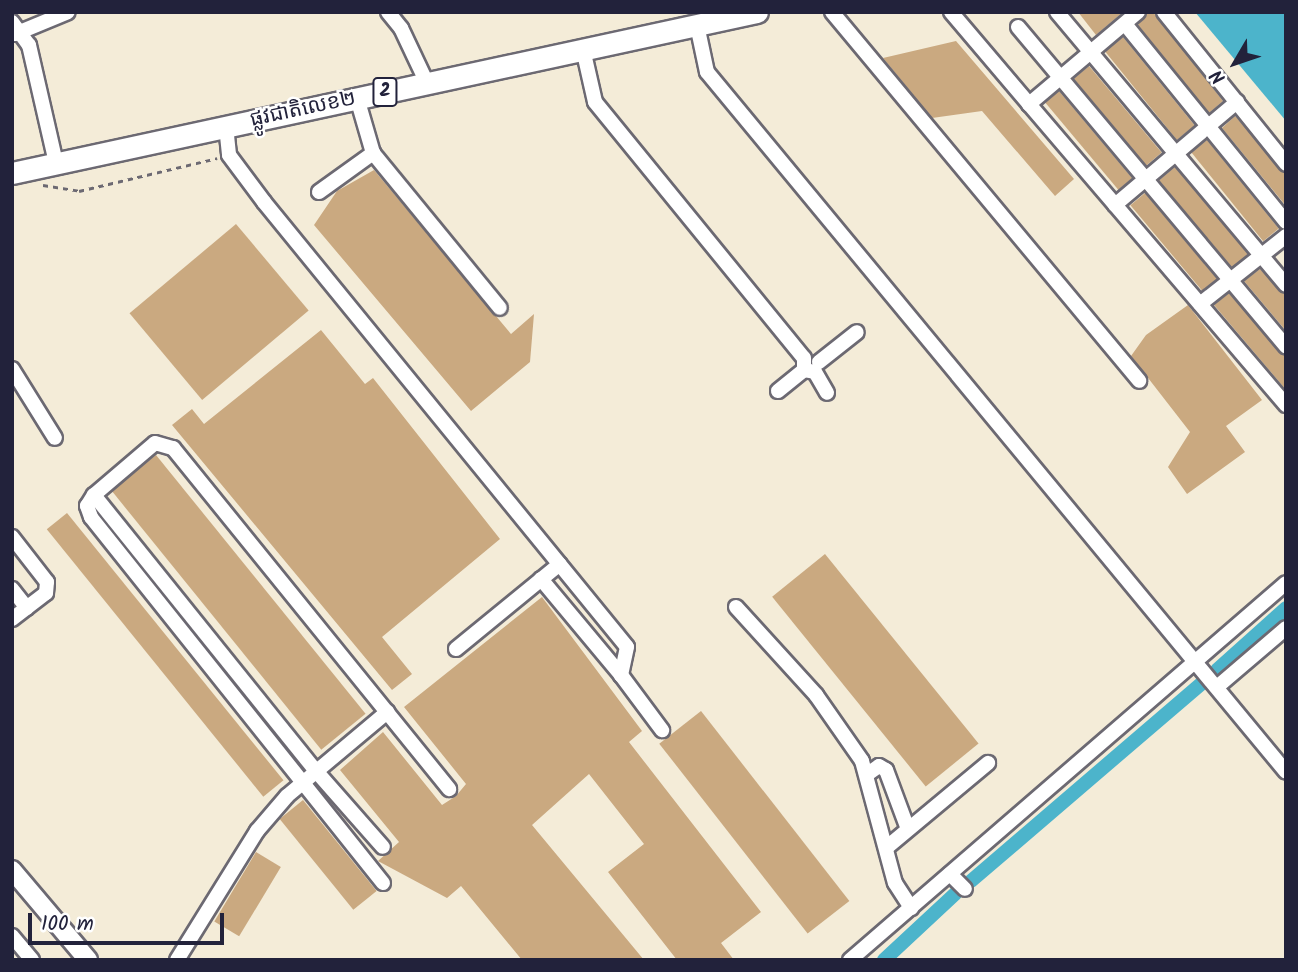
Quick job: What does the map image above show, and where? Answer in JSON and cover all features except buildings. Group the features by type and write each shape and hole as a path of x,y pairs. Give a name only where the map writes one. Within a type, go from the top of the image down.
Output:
{"highway":[{"name":"ផ្លូវជាតិលេខ២","path":"12,173 748,13"}],"main road":[{"path":"12,870 88,960"}],"street":[{"path":"56,163 29,44 15,30 68,12"},
{"path":"388,12 401,28 427,83"},
{"path":"832,12 1139,381"},
{"path":"951,12 1286,405"},
{"path":"1057,12 1286,285"},
{"path":"1029,104 1138,12"},
{"path":"1164,12 1286,164"},
{"path":"1125,24 1206,127 1286,222"},
{"path":"697,25 708,72 1286,772"},
{"path":"1018,27 1286,346"},
{"path":"583,49 595,102 810,365 827,393"},
{"path":"357,98 373,153 500,308"},
{"path":"1115,205 1237,102"},
{"path":"226,127 229,155 627,647 621,676"},
{"path":"319,192 373,153"},
{"path":"1200,304 1286,236"},
{"path":"778,391 857,332"},
{"path":"12,369 55,438"},
{"path":"383,883 91,517 87,506 94,495 155,443 173,449 449,789"},
{"path":"94,495 316,771 383,847"},
{"path":"12,537 47,582 46,593 12,619"},
{"path":"456,649 560,564"},
{"path":"541,579 662,730"},
{"path":"850,960 1286,583"},
{"path":"12,589 27,608"},
{"path":"736,607 816,695 869,774 895,883 911,908"},
{"path":"1217,687 1286,628"},
{"path":"177,960 257,831 304,781 387,712"},
{"path":"886,848 988,763"},
{"path":"869,774 879,766 886,770 908,828"},
{"path":"950,874 965,890"},
{"path":"12,936 33,960"}],"path":[{"path":"35,183 79,191 229,155"}],"water":[{"path":"1195,12 1286,12 1286,121"}],"waterway":[{"path":"1217,670 1286,608"},
{"path":"971,881 1201,684"},
{"path":"884,960 955,894"}]}
